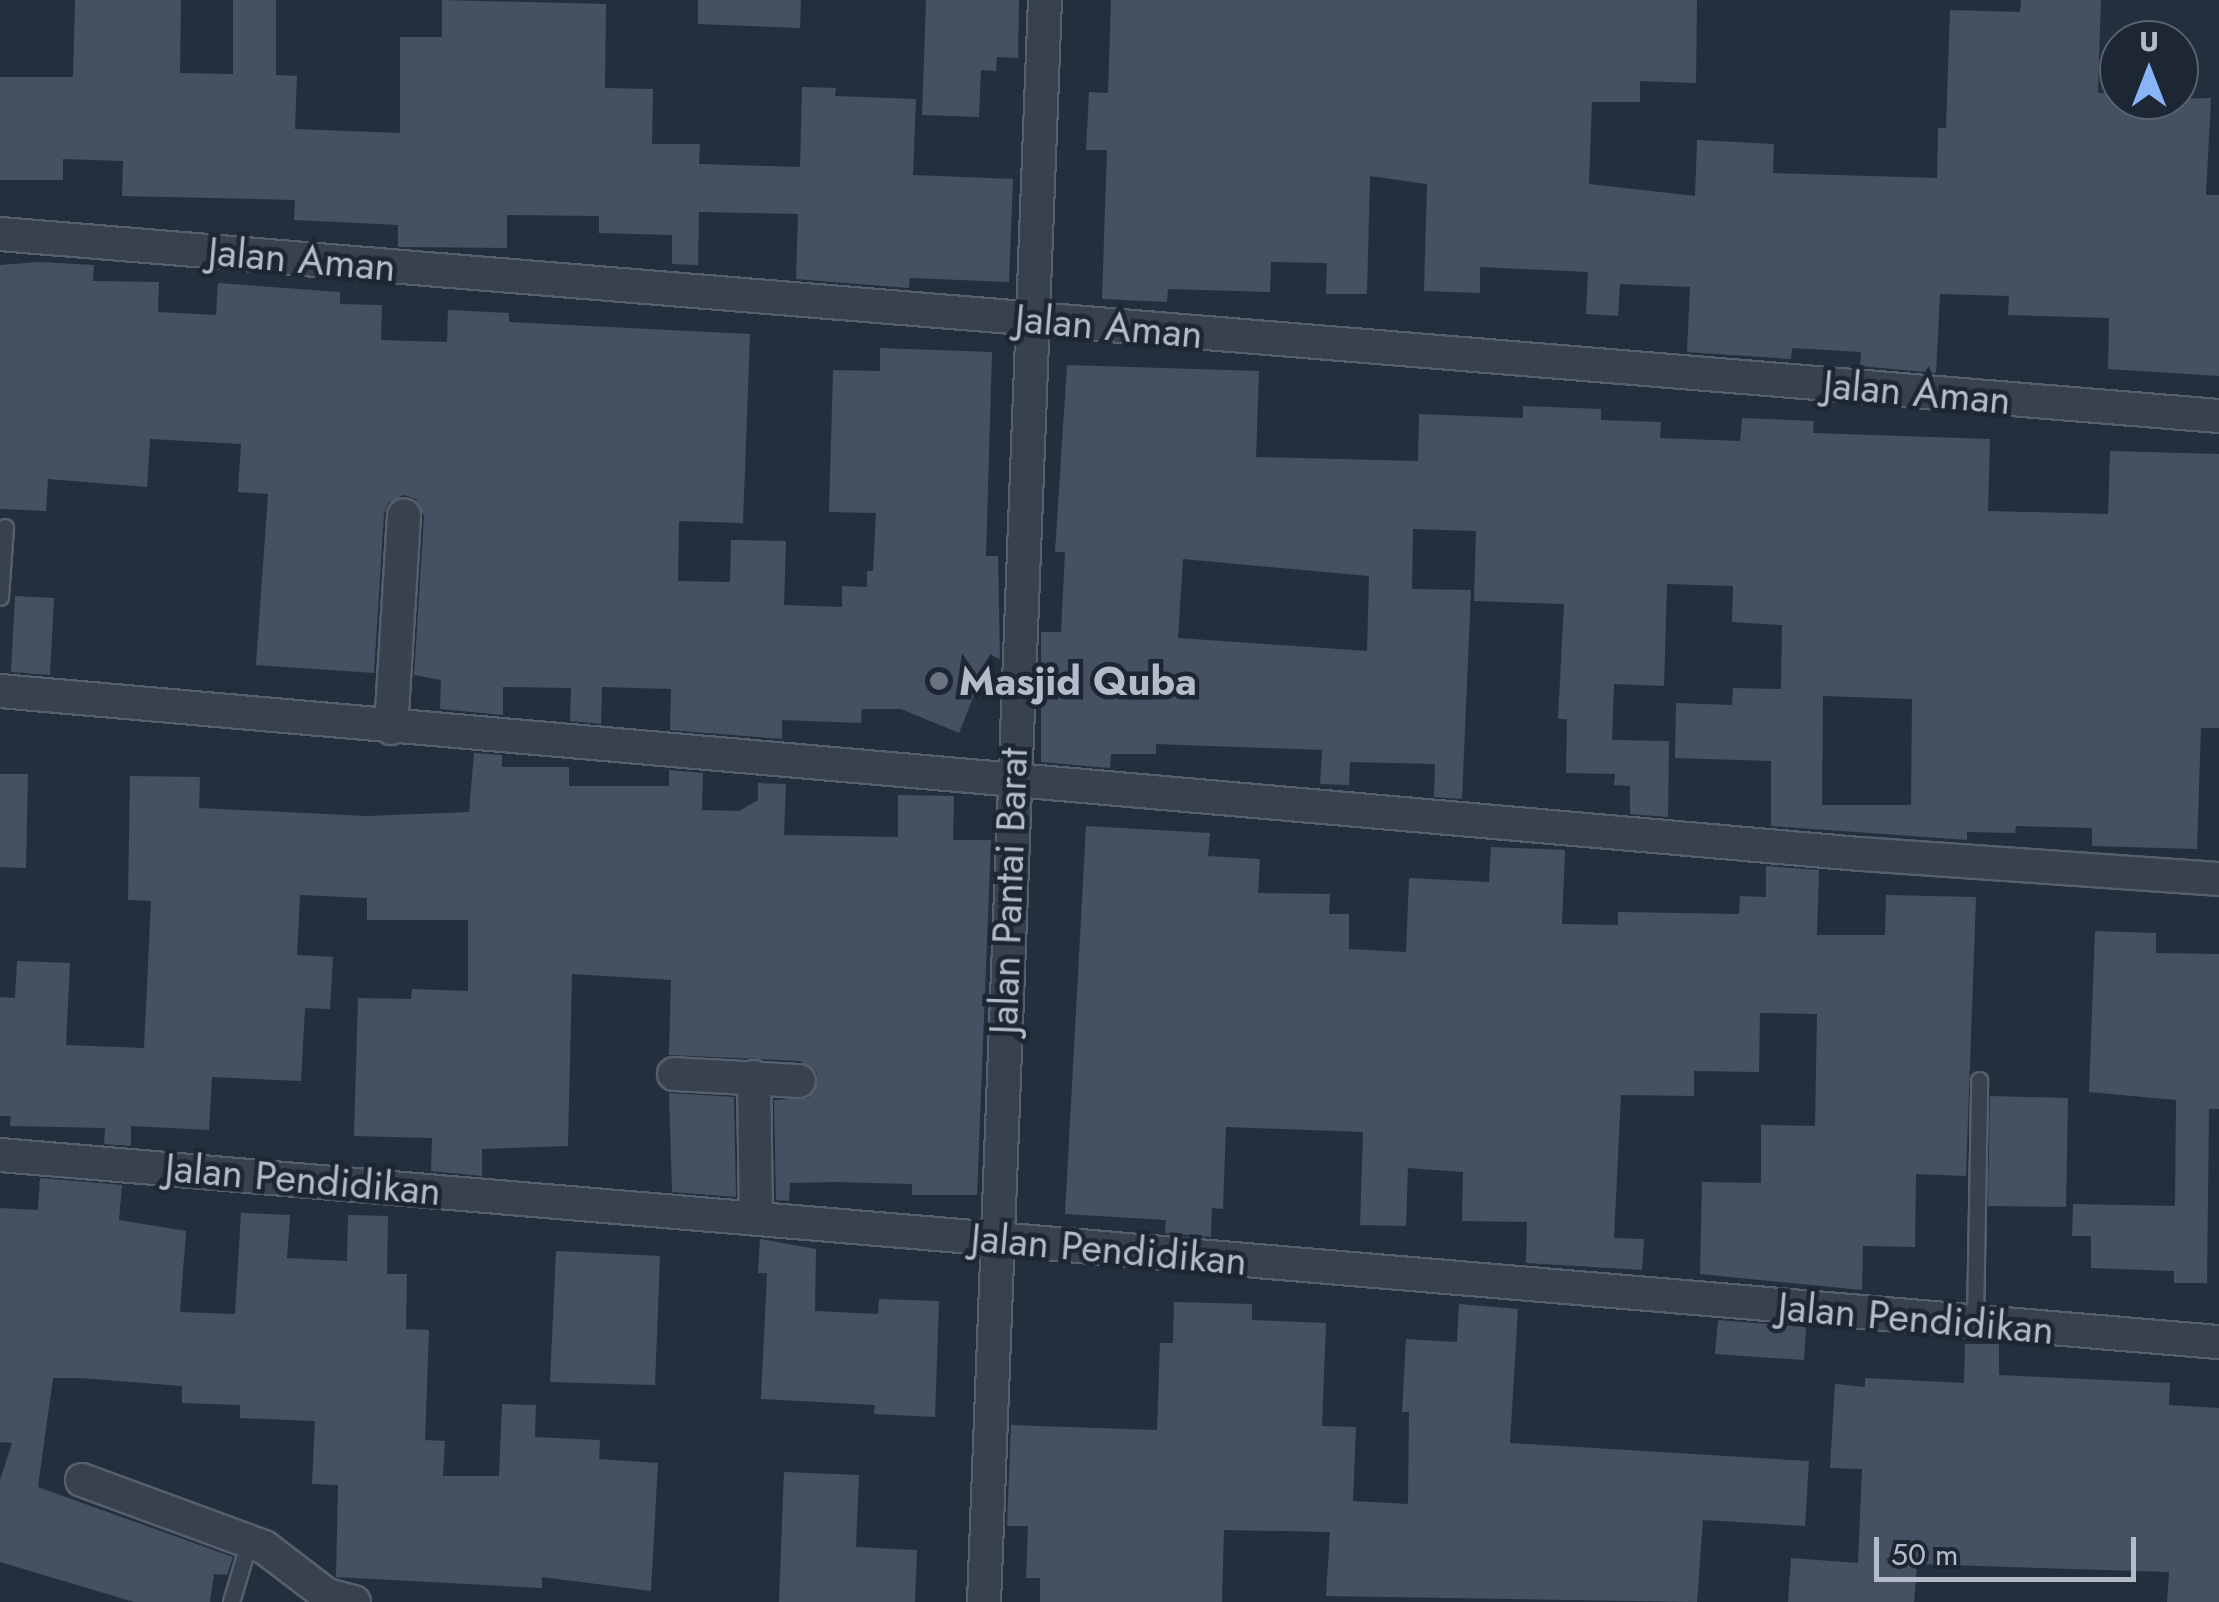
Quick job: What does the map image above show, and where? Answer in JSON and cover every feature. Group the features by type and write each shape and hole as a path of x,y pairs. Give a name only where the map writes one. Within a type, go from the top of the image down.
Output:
{"street":[{"name":"Jalan Pantai Barat","path":"984,1602 999,1240 1011,780 1045,0"},
{"name":"Jalan Aman","path":"0,234 2219,416"},
{"path":"391,728 404,516"},
{"path":"0,691 391,728 2219,880"},
{"path":"674,1074 799,1081"},
{"path":"754,1077 756,1215"},
{"name":"Jalan Pendidikan","path":"0,1155 756,1215 999,1240 2219,1342"},
{"path":"82,1480 264,1547 327,1595 354,1602"}],"lane":[{"path":"0,597 5,527"},
{"path":"1975,1324 1979,1080"},
{"path":"191,1521 247,1546 231,1602"}],"building":[{"path":"75,0 181,0 180,73 233,74 233,0 276,0 276,75 297,76 295,129 400,133 400,37 442,37 442,0 606,4 605,88 653,89 652,144 700,144 699,164 800,167 802,87 836,88 835,96 916,99 913,175 1013,179 1009,282 910,278 909,288 796,279 798,214 699,212 698,265 672,264 672,235 599,233 599,216 507,215 507,248 398,247 398,225 294,220 295,200 122,196 123,161 63,159 63,180 0,180 0,77 73,77"},
{"path":"698,0 801,0 800,28 698,24"},
{"path":"926,0 1019,0 1018,58 997,57 996,71 981,70 979,117 922,115"},
{"path":"1111,0 1697,0 1696,83 1640,81 1640,102 1592,102 1589,184 1695,196 1697,140 1774,144 1773,173 1937,178 1938,128 1946,128 1950,10 2020,12 2021,0 2101,0 2099,120 2199,120 2199,98 2211,98 2206,195 2219,195 2219,376 2108,369 2109,318 2008,315 2009,296 1940,294 1936,373 1860,366 1861,352 1792,348 1791,359 1687,352 1690,287 1620,284 1618,316 1586,314 1588,272 1480,267 1480,293 1424,291 1427,184 1370,176 1367,294 1326,294 1327,263 1271,262 1270,292 1168,289 1167,302 1102,299 1107,150 1086,150 1089,92 1108,93"},
{"path":"0,265 94,265 93,281 159,282 158,312 216,315 218,283 340,292 340,304 382,305 381,340 447,342 448,310 509,313 509,322 750,334 743,523 679,521 678,581 730,582 731,540 786,541 784,605 842,607 842,586 867,587 867,571 873,571 876,513 829,512 833,370 880,371 880,348 992,352 986,556 998,556 1000,659 990,655 959,733 901,709 862,709 861,723 782,720 782,739 670,730 671,689 602,687 601,724 570,721 571,688 503,687 503,715 440,709 441,680 414,675 424,516 416,499 404,495 388,503 384,514 374,673 256,665 268,494 238,492 241,444 150,439 147,487 48,479 46,511 0,509"},
{"path":"1067,365 1259,371 1256,457 1418,461 1419,414 1523,418 1523,406 1601,409 1601,420 1661,422 1660,438 1740,441 1742,418 1814,421 1813,433 1990,439 1988,511 2108,514 2110,451 2219,454 2219,728 2201,728 2197,849 2092,846 2092,828 2016,826 2015,833 1967,832 1967,840 1771,826 1771,761 1675,758 1676,703 1732,705 1733,688 1781,689 1782,625 1732,622 1733,586 1667,584 1664,686 1614,684 1612,740 1669,741 1668,817 1630,814 1630,786 1614,785 1615,774 1566,773 1567,719 1558,719 1564,604 1474,601 1476,531 1413,529 1412,589 1471,590 1462,799 1434,797 1435,764 1350,762 1349,785 1320,784 1322,750 1156,744 1156,754 1111,754 1110,768 1041,762 1041,632 1061,632 1065,552 1055,552","holes":["1183,559 1369,576 1367,651 1178,638","1823,696 1912,699 1911,805 1822,805"]},
{"path":"15,596 54,598 50,675 11,672"},
{"path":"474,753 502,755 502,767 569,767 569,786 669,786 669,770 703,773 702,810 739,811 758,800 758,783 786,784 784,835 898,837 898,795 954,796 953,840 991,840 977,1195 912,1195 912,1184 790,1183 789,1201 776,1200 774,1100 809,1098 817,1073 800,1061 669,1055 671,980 572,974 568,1146 482,1149 482,1176 431,1171 432,1138 354,1136 358,998 411,999 412,989 468,991 468,920 367,920 367,898 300,895 297,955 333,957 330,1009 305,1008 301,1081 212,1077 209,1130 131,1126 131,1146 104,1144 105,1128 10,1126 11,1116 0,1116 0,997 15,998 17,961 70,963 66,1045 144,1048 151,901 128,900 130,776 200,777 199,808 367,816 469,812"},
{"path":"0,774 28,774 26,868 0,867"},
{"path":"1086,826 1210,833 1208,856 1260,859 1258,893 1330,894 1329,914 1349,914 1349,949 1406,952 1409,878 1489,882 1491,847 1565,850 1562,924 1618,925 1618,912 1739,914 1740,896 1766,897 1766,866 1819,870 1817,935 1885,935 1886,895 1976,897 1966,1176 1916,1174 1915,1247 1863,1246 1862,1290 1700,1274 1702,1182 1761,1183 1761,1125 1815,1126 1817,1014 1760,1013 1759,1072 1694,1071 1694,1096 1621,1095 1614,1238 1644,1239 1642,1270 1526,1263 1527,1222 1462,1221 1463,1172 1408,1168 1406,1226 1360,1225 1363,1132 1226,1127 1223,1209 1212,1208 1211,1237 1165,1233 1166,1220 1065,1214"},
{"path":"2095,931 2156,933 2156,953 2219,954 2219,1109 2209,1109 2207,1283 2174,1283 2174,1271 2091,1268 2091,1236 2072,1236 2073,1204 2175,1206 2176,1100 2089,1092"},
{"path":"669,1093 734,1097 736,1197 672,1192"},
{"path":"1990,1096 2068,1098 2066,1207 1988,1206"},
{"path":"40,1178 122,1185 119,1220 186,1231 180,1312 235,1314 241,1213 290,1215 287,1258 347,1261 348,1215 388,1216 387,1274 407,1274 406,1329 429,1330 425,1440 445,1441 443,1476 499,1476 502,1404 536,1405 535,1437 600,1440 599,1459 658,1463 651,1591 542,1577 542,1588 336,1577 338,1485 312,1484 315,1421 240,1418 240,1405 182,1403 182,1386 80,1378 53,1378 38,1487 233,1557 227,1575 214,1574 210,1602 134,1602 0,1562 0,1480 12,1443 0,1442 0,1208 38,1210"},
{"path":"760,1239 816,1249 815,1311 878,1314 879,1299 939,1301 935,1417 874,1414 875,1405 761,1399 767,1273 758,1273"},
{"path":"556,1251 660,1256 655,1385 550,1382"},
{"path":"1174,1302 1252,1304 1252,1320 1326,1323 1322,1426 1356,1427 1353,1501 1408,1504 1409,1412 1402,1412 1406,1339 1457,1342 1459,1304 1518,1309 1510,1443 1809,1461 1805,1526 1703,1520 1697,1602 1326,1596 1330,1532 1224,1530 1222,1602 1040,1602 1040,1578 1026,1578 1028,1526 1007,1526 1011,1425 1157,1430 1160,1343 1173,1343"},
{"path":"1718,1320 1806,1327 1804,1360 1715,1354"},
{"path":"1965,1344 1999,1344 1999,1375 2170,1383 2169,1405 2219,1408 2219,1602 2167,1602 2169,1572 1917,1564 1914,1602 1788,1602 1791,1558 1858,1563 1862,1469 1830,1468 1835,1384 1865,1387 1865,1378 1964,1383"},
{"path":"784,1472 859,1475 856,1547 917,1550 915,1602 779,1602"}],"place":[{"name":"Masjid Quba","path":"939,681"}]}
